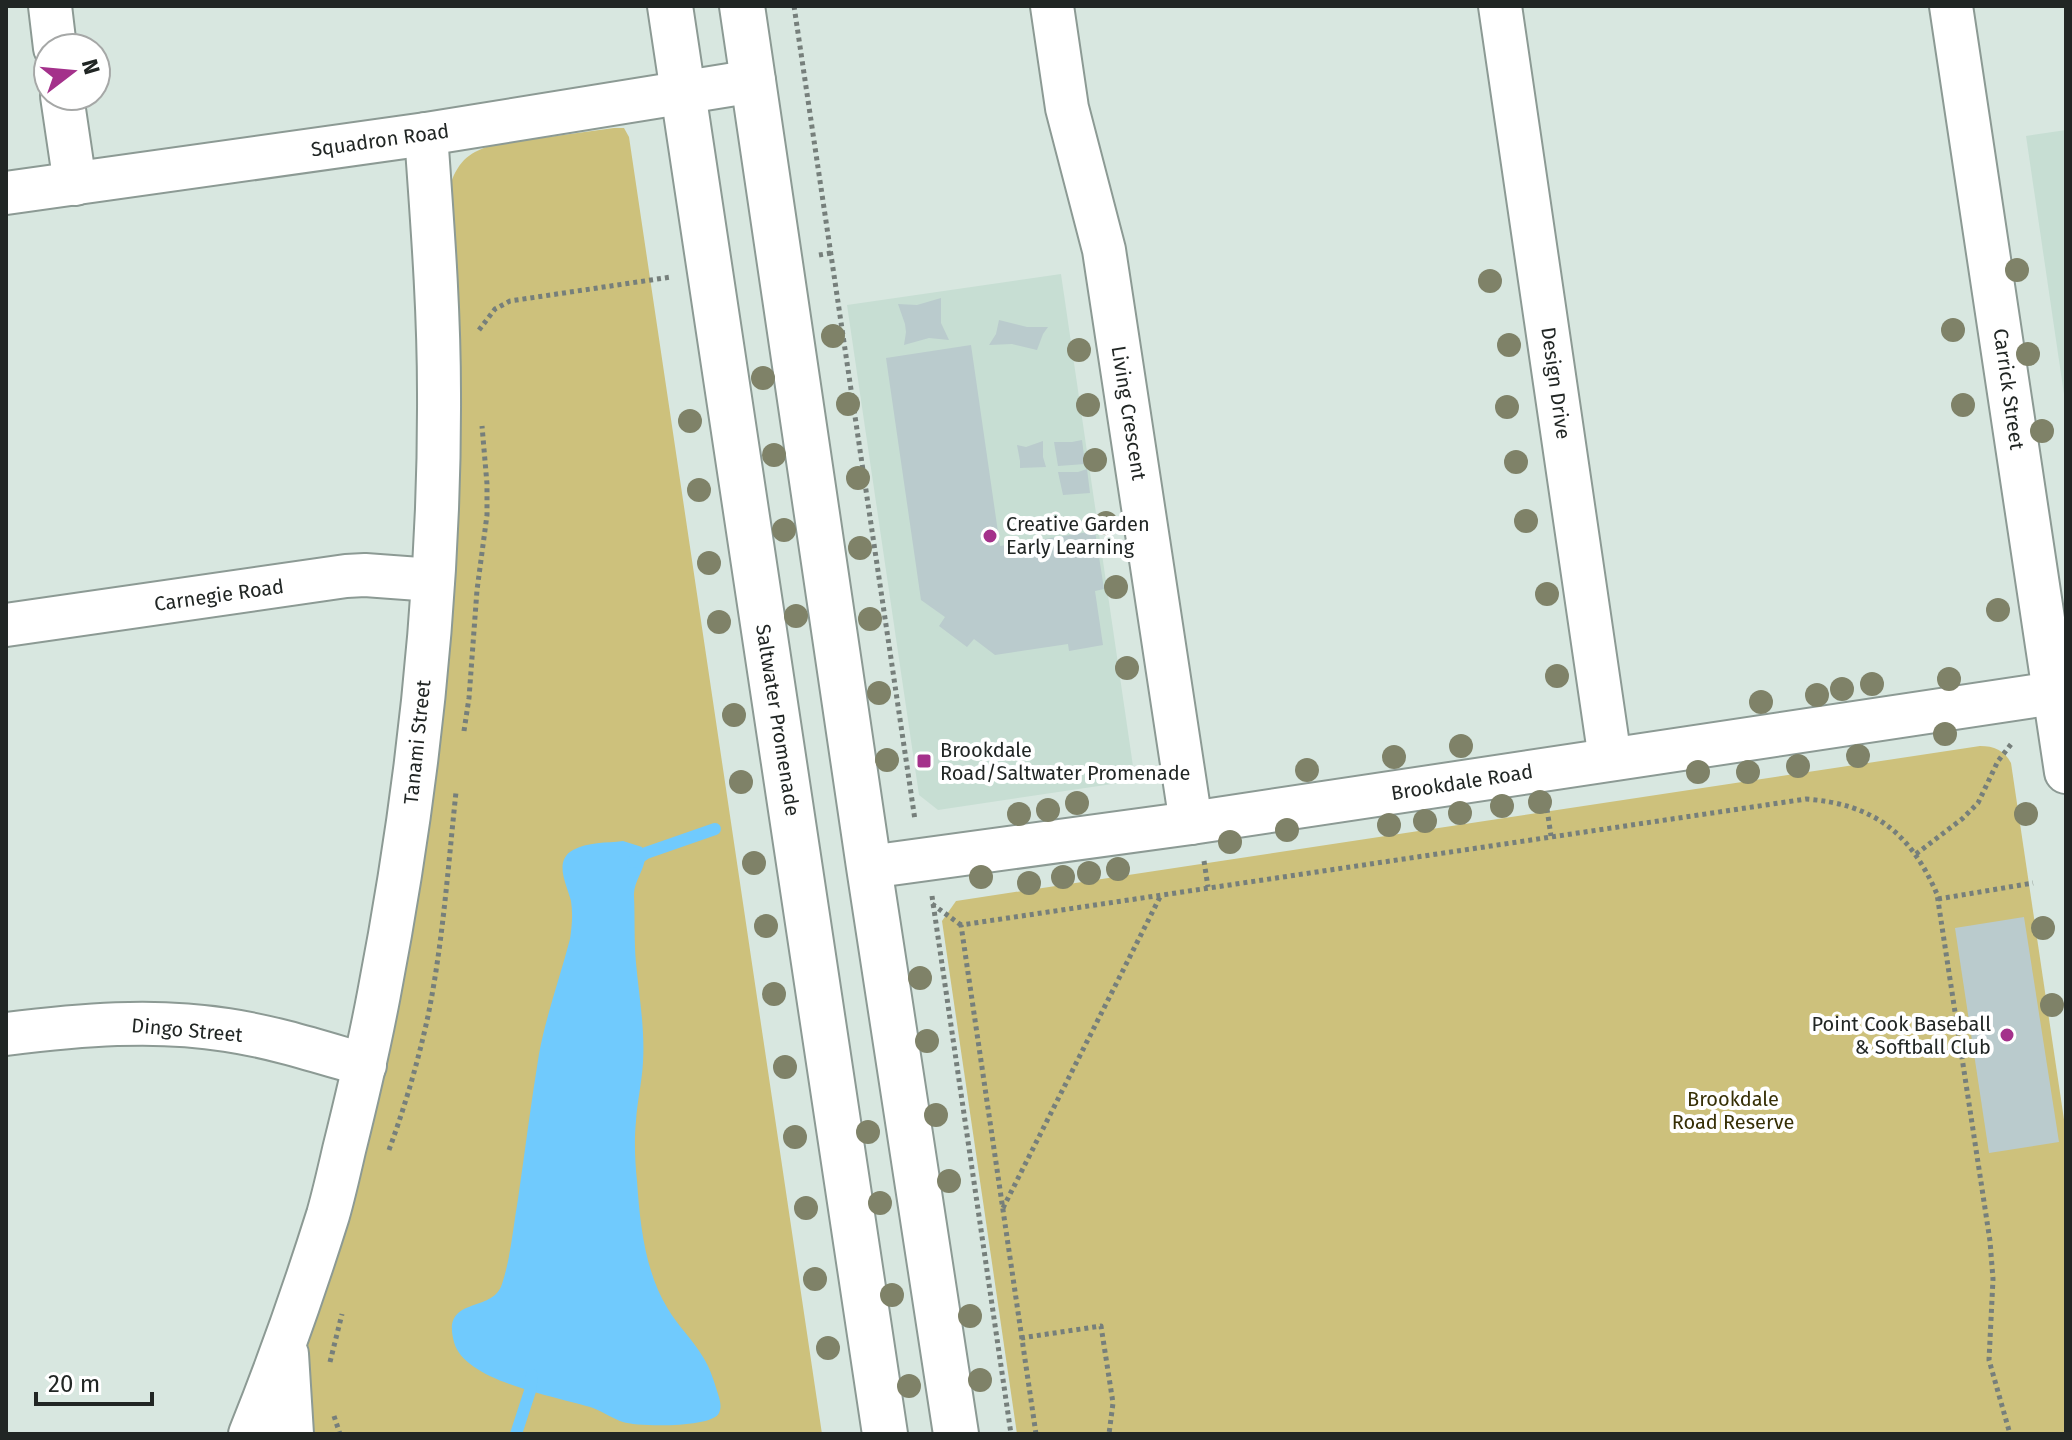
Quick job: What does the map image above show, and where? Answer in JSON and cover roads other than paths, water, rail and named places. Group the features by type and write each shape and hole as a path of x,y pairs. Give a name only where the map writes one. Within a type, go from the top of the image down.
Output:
{"street":[{"path":"50,6 53,32"},
{"name":"Saltwater Promenade","path":"670,6 885,1434"},
{"path":"742,6 956,1434"},
{"name":"Living Crescent","path":"1052,6 1067,108 1104,250 1197,841"},
{"name":"Design Drive","path":"1500,6 1610,759"},
{"name":"Carrick Street","path":"1951,6 2066,772"},
{"name":"Squadron Road","path":"6,193 426,134 754,81"},
{"path":"64,112 75,184"},
{"name":"Tanami Street","path":"250,1434 329,1212 365,1065 396,899 416,765 433,580 439,392 436,279 426,134"},
{"name":"Carnegie Road","path":"6,625 346,576 433,580"},
{"name":"Brookdale Road","path":"869,867 925,858 1197,841 1610,759 2054,693"},
{"path":"794,827 829,858 856,868 869,867"},
{"name":"Dingo Street","path":"6,1034 105,1024 198,1027 280,1041 365,1065"},
{"name":"Tanami Street","path":"286,1336 292,1434"}],"water":[{"path":"623,841 642,847 645,859 634,889 635,955 643,1037 635,1143 642,1231 660,1295 705,1361 720,1404 719,1413 713,1418 690,1424 643,1425 623,1422 593,1408 493,1378 461,1356 454,1342 452,1327 461,1311 497,1293 508,1263 539,1054 571,934 572,906 563,874 564,860 579,847"}],"waterway":[{"path":"633,862 646,853 715,829"},
{"path":"516,1434 532,1375"}],"place":[{"name":"Creative Garden Early Learning","path":"990,536"},
{"name":"Brookdale Road/Saltwater Promenade","path":"924,761"},
{"name":"Point Cook Baseball & Softball Club","path":"2007,1035"}],"park label":[{"name":"Brookdale Road Reserve","path":"1733,1110"}]}
